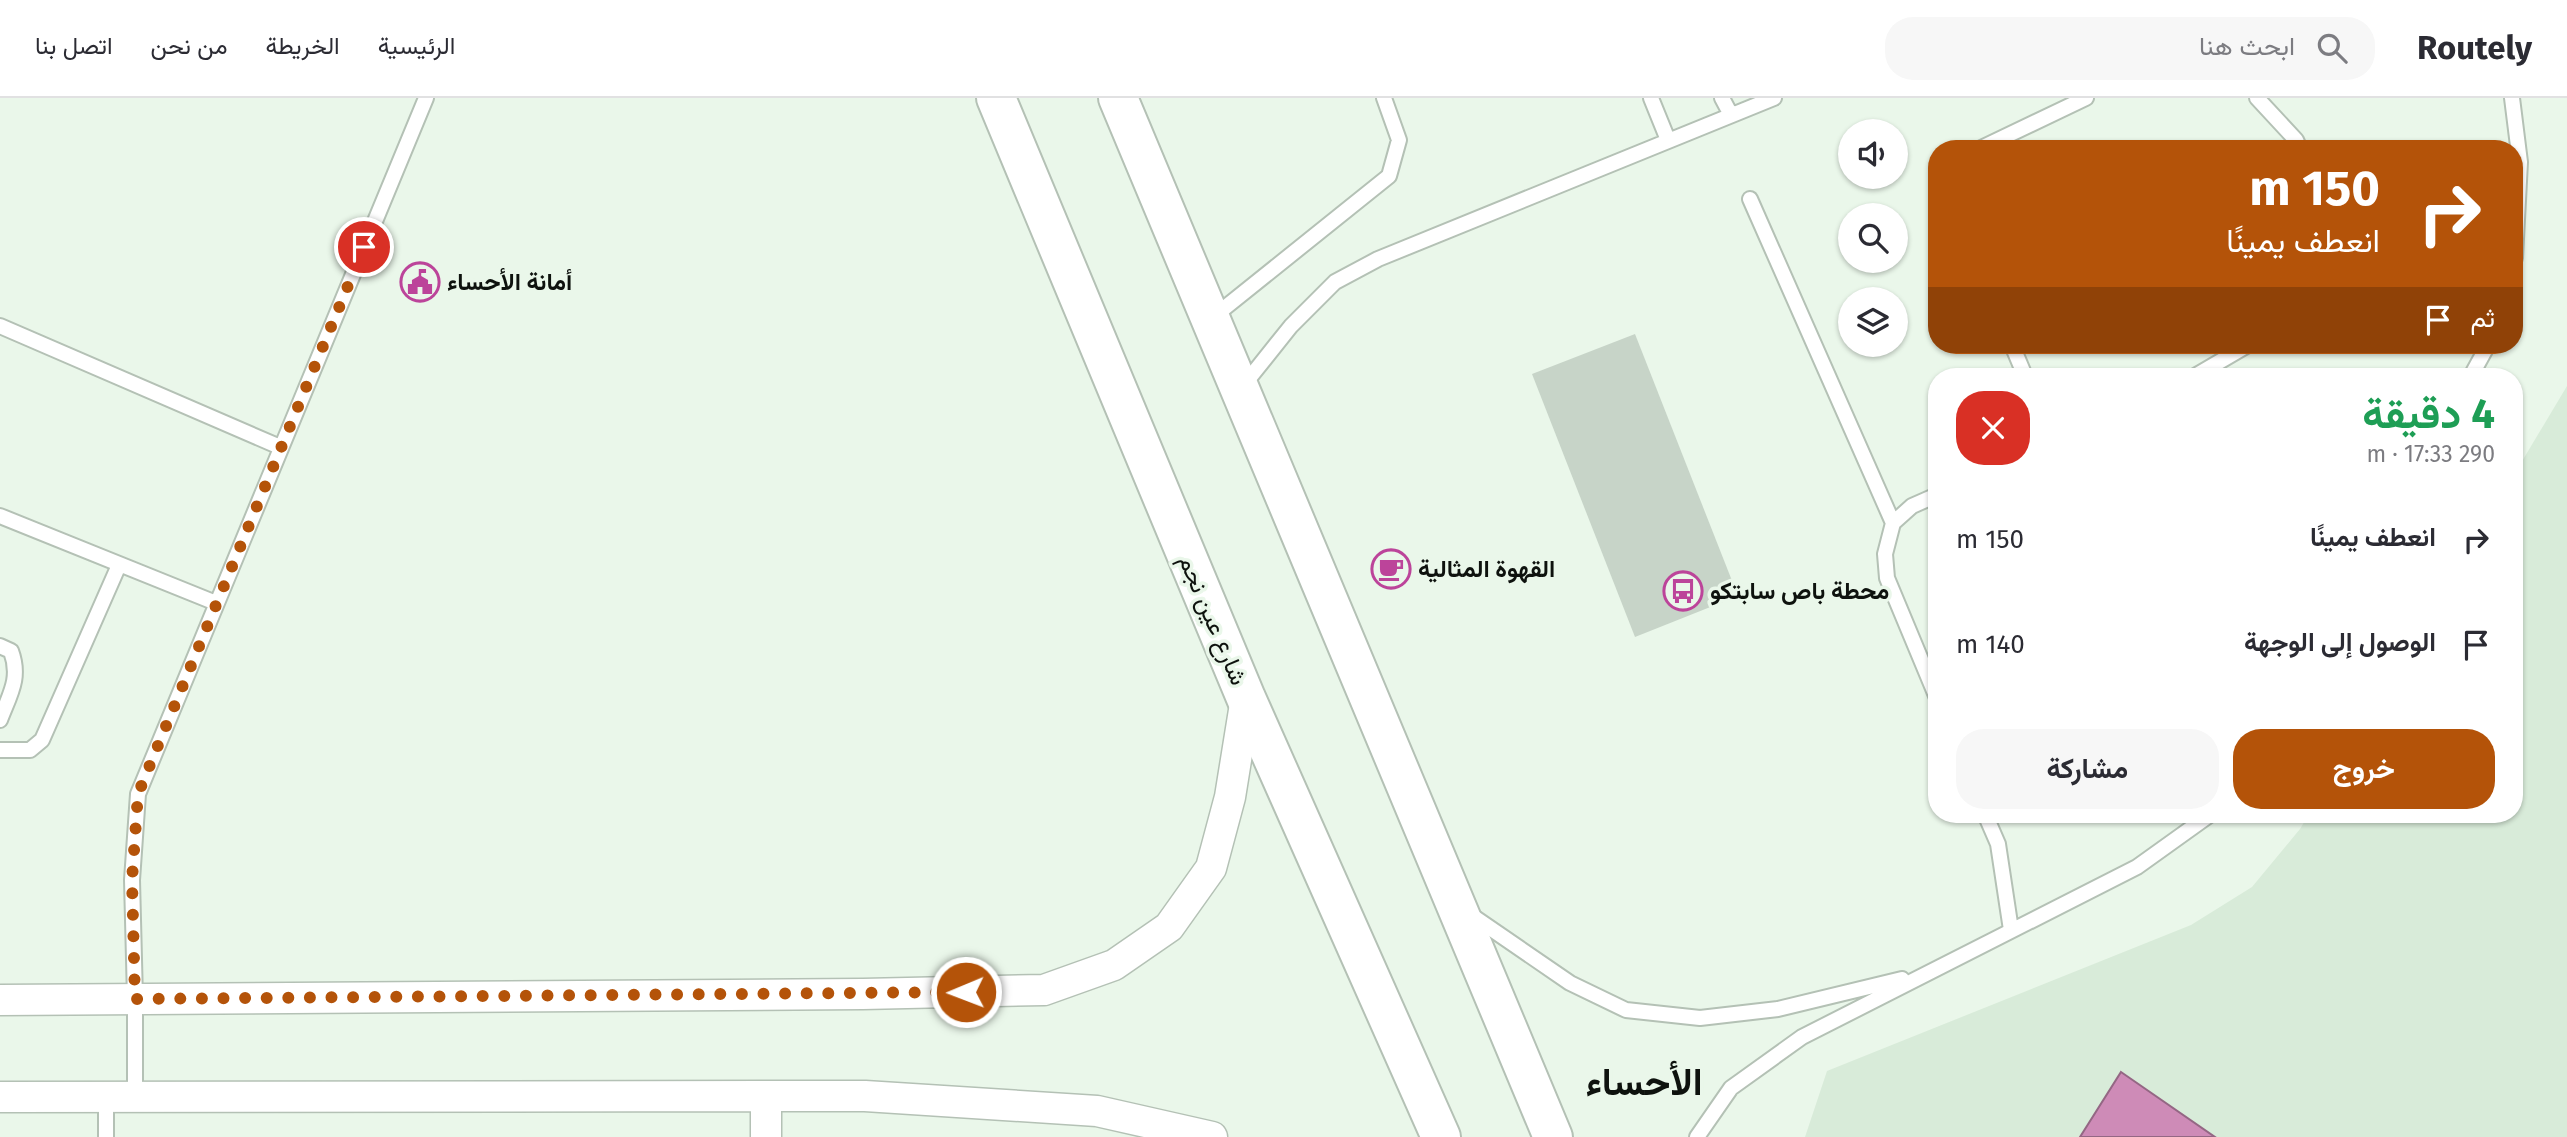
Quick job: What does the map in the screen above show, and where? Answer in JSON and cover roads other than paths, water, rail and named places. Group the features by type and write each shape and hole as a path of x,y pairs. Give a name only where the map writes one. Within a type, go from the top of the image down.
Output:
{"main road":[{"name":"شارع عين نجم","path":"996,98 1246,698 1440,1137"},
{"path":"1118,98 1553,1137"}],"street":[{"path":"0,1000 849,994 1044,990 1114,965 1169,927 1211,868 1230,797 1246,698"},
{"path":"766,1096 766,1137"},
{"path":"0,1097 865,1096 1097,1111 1212,1137"}],"lane":[{"path":"106,1137 120,1097 135,999 132,880 138,794 426,98"},
{"path":"1211,319 1389,176 1399,140 1384,98"},
{"path":"1651,98 1668,140"},
{"path":"1722,98 1731,116"},
{"path":"1241,389 1291,326 1335,282 1378,259 1774,98"},
{"path":"1998,140 2086,98"},
{"path":"2257,98 2296,140"},
{"path":"2512,98 2517,140"},
{"path":"1750,199 1894,523"},
{"path":"0,326 280,447"},
{"path":"2209,368 2233,354"},
{"path":"1928,499 1912,506 1894,523 1885,554 1887,578 1928,676"},
{"path":"0,516 216,603"},
{"path":"0,750 30,750 43,740 119,565"},
{"path":"0,646 11,651 16,665 16,677 0,720"},
{"path":"1989,823 1998,844 2011,930"},
{"path":"1697,1137 1731,1088 1802,1037 2137,867 2198,823"},
{"path":"1455,904 1570,983 1626,1010 1700,1018 1778,1009 1924,974"}],"place":[{"name":"أمانة الأحساء","path":"420,282"},
{"name":"القهوة المثالية","path":"1391,569"},
{"name":"محطة باص سابتكو","path":"1683,591"}],"district":[{"name":"الأحساء","path":"1644,1082"}]}
